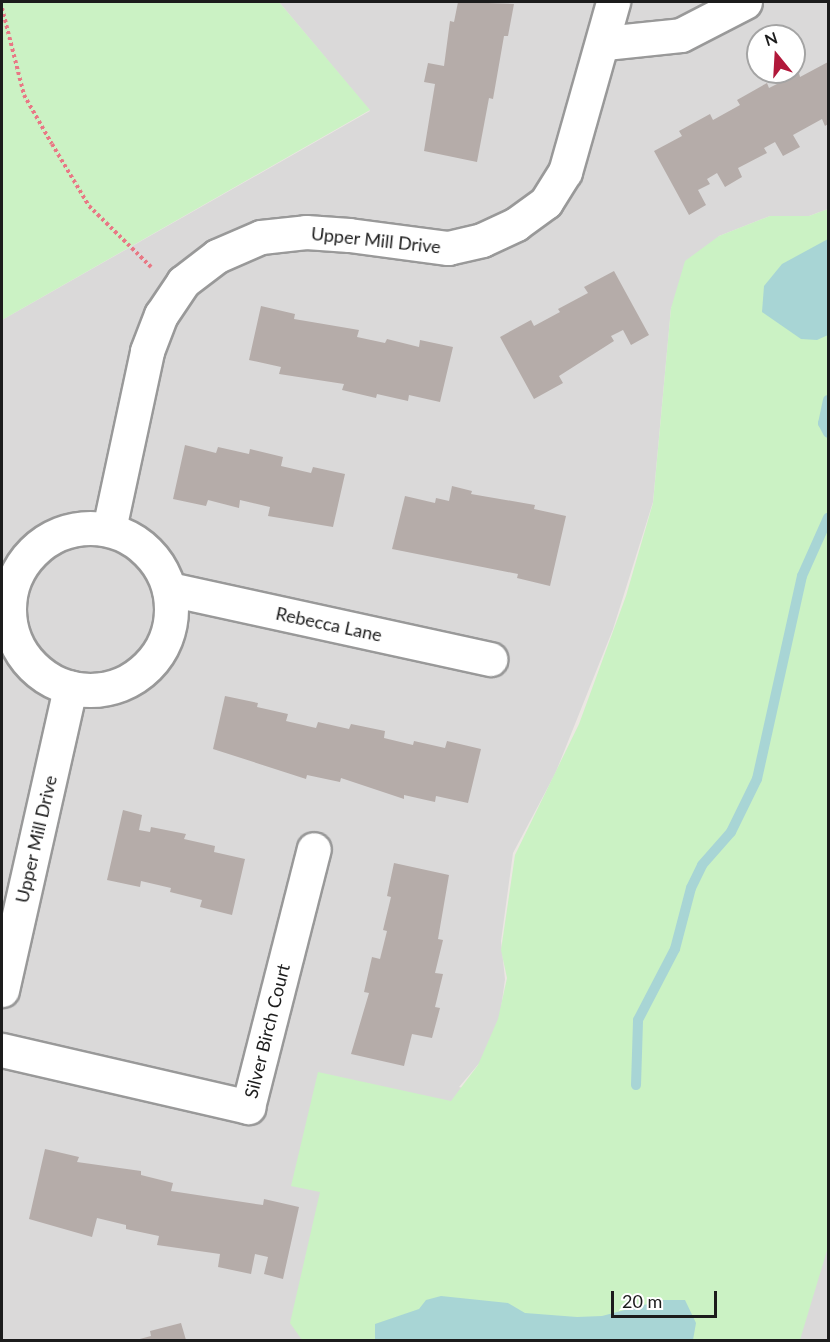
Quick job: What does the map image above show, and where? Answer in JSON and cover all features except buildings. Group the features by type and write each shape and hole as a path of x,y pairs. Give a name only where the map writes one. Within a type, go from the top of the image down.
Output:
{"street":[{"name":"Upper Mill Drive","path":"109,529 147,351 161,315 183,282 217,256 261,237 306,232 349,234 448,248 482,240 516,224 546,202 566,172 605,43 614,2"},
{"path":"605,43 681,35 745,2"},
{"path":"82,527 109,529 130,537 148,551 161,568 170,589 172,616 167,635 148,667 125,683 98,690 70,688 48,679 30,664 16,645 5,622 18,570 34,549 57,534 82,527"},
{"name":"Rebecca Lane","path":"170,589 489,659"},
{"name":"Upper Mill Drive","path":"2,990 70,688"},
{"name":"Silver Birch Court","path":"2,1050 248,1107 314,849"}],"path":[{"path":"2,8 24,95 88,206 176,293"}],"shaded area":[{"path":"279,2 828,2 828,209 809,216 770,216 719,236 671,308 653,502 613,629 555,774 513,853 501,941 505,979 500,1016 482,1060 459,1087 625,1136 828,1160 828,1340 2,1340 2,320 370,111"}],"green space":[{"path":"2,2 279,2 370,110 2,320"},
{"path":"828,209 828,1247 800,1340 302,1340 290,1323 320,1192 291,1186 318,1072 451,1101 478,1065 498,1019 507,978 501,950 515,855 579,724 626,596 653,503 671,308 685,261 719,236 770,216 809,216"}],"water":[{"path":"828,239 828,335 817,340 801,339 762,312 764,286 782,264"},
{"path":"441,1296 508,1303 525,1313 577,1317 602,1316 663,1300 685,1300 696,1323 693,1340 375,1340 375,1324 419,1309 426,1300"}],"waterway":[{"path":"828,400 823,423 828,433"},
{"path":"636,1085 638,1020 675,949 691,888 702,865 731,832 757,779 802,576 828,518"}]}
